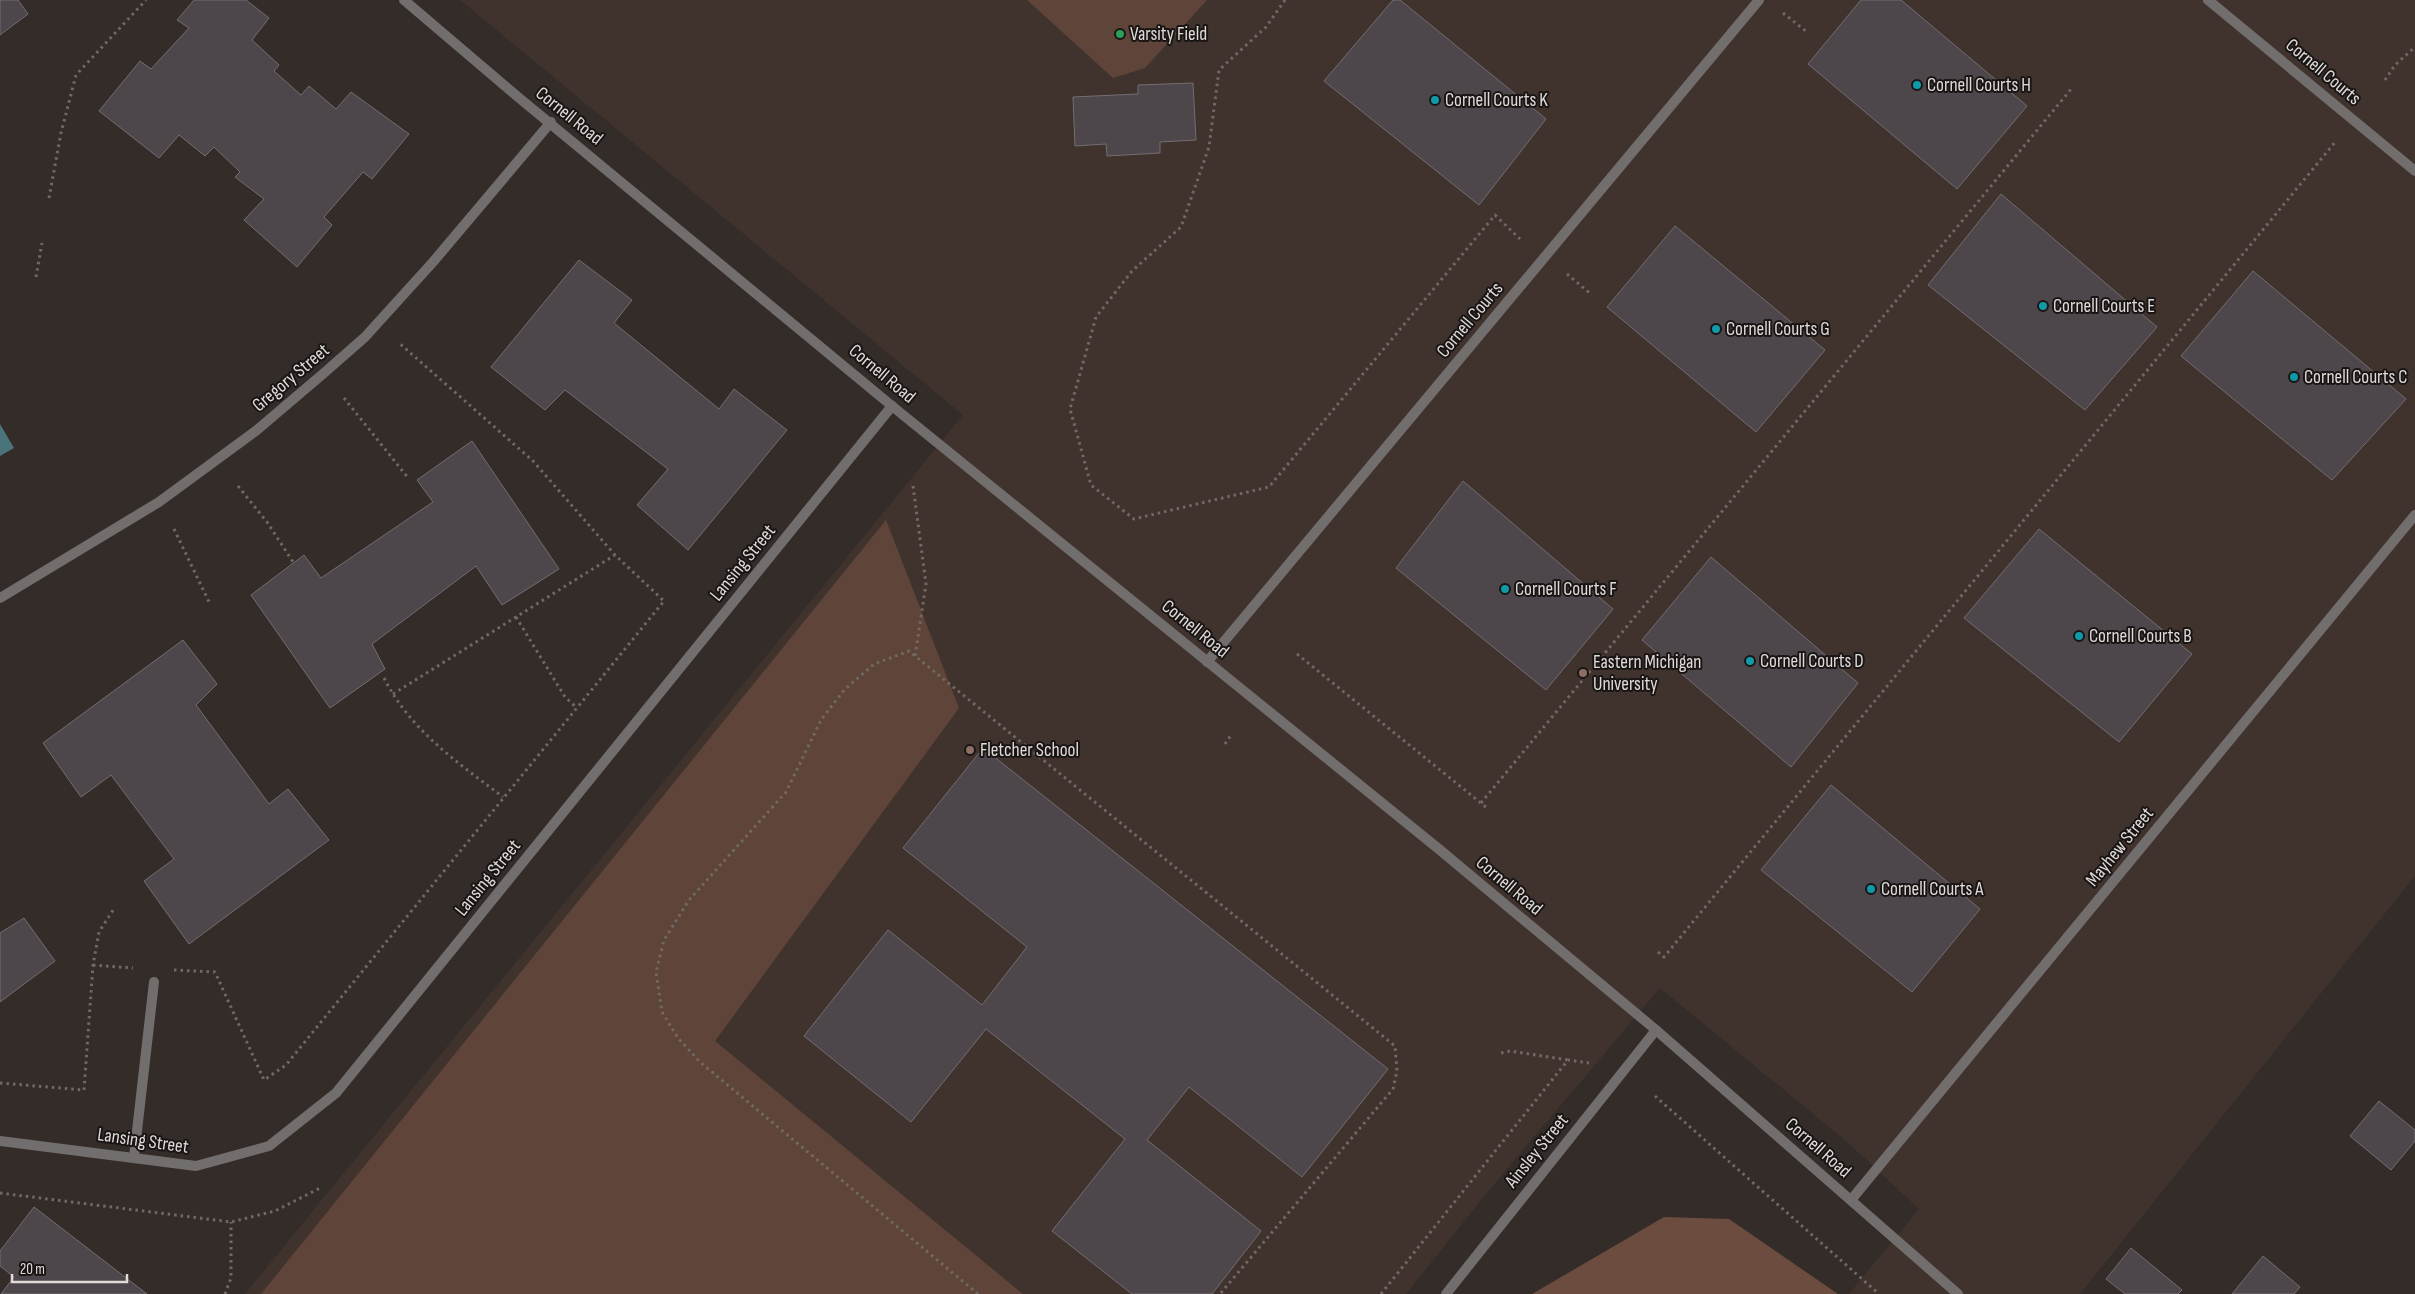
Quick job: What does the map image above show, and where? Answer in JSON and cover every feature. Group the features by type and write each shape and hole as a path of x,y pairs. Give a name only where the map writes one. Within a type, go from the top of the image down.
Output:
{"street":[{"name":"Cornell Road","path":"404,0 892,406 1440,850 1656,1030 1958,1294"},
{"name":"Cornell Courts","path":"1208,662 1759,0"},
{"name":"Cornell Courts","path":"2208,0 2415,171"},
{"name":"Gregory Street","path":"0,598 159,502 250,435 331,367 365,337 433,262 551,122"},
{"name":"Lansing Street","path":"0,1141 196,1166 269,1146 336,1093 892,406"},
{"name":"Mayhew Street","path":"1851,1200 2415,515"},
{"path":"134,1158 154,982"},
{"name":"Ainsley Street","path":"1446,1294 1656,1030"}],"path":[{"path":"49,198 61,133 76,75 146,0"},
{"path":"1285,0 1266,27 1219,70 1208,147 1181,227 1132,271 1096,317 1070,409 1090,485 1134,519 1269,488 1495,215 1520,239"},
{"path":"1783,13 1807,32"},
{"path":"2385,80 2395,64 2415,47"},
{"path":"1480,803 2072,88"},
{"path":"1658,952 1664,957 2336,142"},
{"path":"36,277 42,242"},
{"path":"1567,274 1592,295"},
{"path":"168,969 215,972 264,1080 286,1065 664,601 615,554 534,461 398,342"},
{"path":"344,398 409,478"},
{"path":"238,486 267,522 293,562"},
{"path":"914,486 926,584 915,657"},
{"path":"174,529 210,604"},
{"path":"393,694 615,554"},
{"path":"516,617 565,697 577,708"},
{"path":"978,1294 700,1062 678,1038 662,1012 656,972 664,940 689,900 786,792 821,720 845,689 874,664 909,651 1394,1046 1397,1071 1392,1088 1220,1294"},
{"path":"1297,654 1487,808"},
{"path":"384,678 393,694 437,747 503,797"},
{"path":"1225,744 1231,735"},
{"path":"0,1083 84,1090 93,966 99,932 115,907"},
{"path":"93,966 140,968"},
{"path":"1501,1053 1510,1051 1589,1063"},
{"path":"1380,1294 1568,1060"},
{"path":"1655,1096 1878,1294"},
{"path":"0,1193 231,1222 275,1211 320,1188"},
{"path":"225,1294 232,1278 231,1222"}],"shaded area":[{"name":"Eastern Michigan University","path":"460,0 2415,0 2415,876 2080,1294 1849,1294 1919,1209 1846,1141 1660,988 1485,1195 1406,1294 245,1294 963,415"},
{"name":"Varsity Field","path":"1027,0 1207,0 1145,68 1113,78"},
{"path":"886,520 959,708 715,1041 1023,1294 261,1294"},
{"path":"1664,1217 1729,1219 1838,1294 1532,1294"}],"water":[{"path":"0,424 14,448 0,456"}],"building":[{"path":"0,0 18,0 28,14 0,35"},
{"path":"194,0 246,0 269,18 252,40 279,65 274,71 301,95 309,86 336,109 351,92 409,134 372,179 363,172 324,217 332,225 297,267 244,220 264,199 235,177 240,172 214,147 205,156 179,135 159,158 99,111 140,61 151,69 189,28 177,20"},
{"name":"Cornell Courts K","path":"1393,0 1400,0 1546,119 1479,205 1324,81"},
{"name":"Cornell Courts H","path":"1861,0 1901,0 2027,106 1957,189 1808,64"},
{"path":"1193,83 1196,140 1160,142 1160,153 1107,156 1106,144 1075,146 1073,97 1138,94 1138,85"},
{"name":"Cornell Courts E","path":"2001,194 2157,327 2085,410 1928,285"},
{"name":"Cornell Courts G","path":"1675,226 1825,350 1756,432 1607,307"},
{"path":"579,260 632,300 614,323 719,409 734,389 787,430 688,550 637,505 668,469 565,390 545,410 491,367"},
{"name":"Cornell Courts C","path":"2253,271 2406,399 2332,480 2181,356"},
{"path":"472,441 559,569 502,605 476,566 372,644 385,669 330,708 251,595 304,555 321,578 433,502 417,480"},
{"name":"Cornell Courts F","path":"1463,481 1613,609 1546,690 1396,568"},
{"name":"Cornell Courts B","path":"2039,529 2192,654 2119,742 1964,618"},
{"name":"Cornell Courts D","path":"1711,557 1858,683 1791,767 1642,640"},
{"path":"183,640 217,684 196,705 269,804 288,789 329,840 189,944 144,881 174,859 111,775 81,797 43,743"},
{"path":"983,748 1388,1069 1302,1177 1189,1087 1147,1140 1261,1231 1212,1294 1132,1294 1052,1231 1125,1139 986,1029 911,1122 804,1036 888,930 982,1005 1027,947 903,848"},
{"name":"Cornell Courts A","path":"1831,785 1980,909 1912,992 1761,870"},
{"path":"24,918 55,961 0,1002 0,933"},
{"path":"2379,1101 2415,1130 2415,1141 2391,1170 2350,1136"},
{"path":"34,1207 147,1294 1,1294 14,1277 0,1266 0,1251"},
{"path":"2131,1248 2182,1290 2178,1294 2125,1294 2106,1279"},
{"path":"2263,1256 2300,1287 2294,1294 2232,1294"}],"place":[{"name":"Varsity Field","path":"1120,34"},
{"name":"Cornell Courts H","path":"1917,85"},
{"name":"Cornell Courts K","path":"1435,100"},
{"name":"Cornell Courts E","path":"2043,306"},
{"name":"Cornell Courts G","path":"1716,329"},
{"name":"Cornell Courts C","path":"2294,377"},
{"name":"Cornell Courts F","path":"1505,589"},
{"name":"Cornell Courts B","path":"2079,636"},
{"name":"Cornell Courts D","path":"1750,661"},
{"name":"Eastern Michigan University","path":"1583,673"},
{"name":"Fletcher School","path":"970,750"},
{"name":"Cornell Courts A","path":"1871,889"}]}
